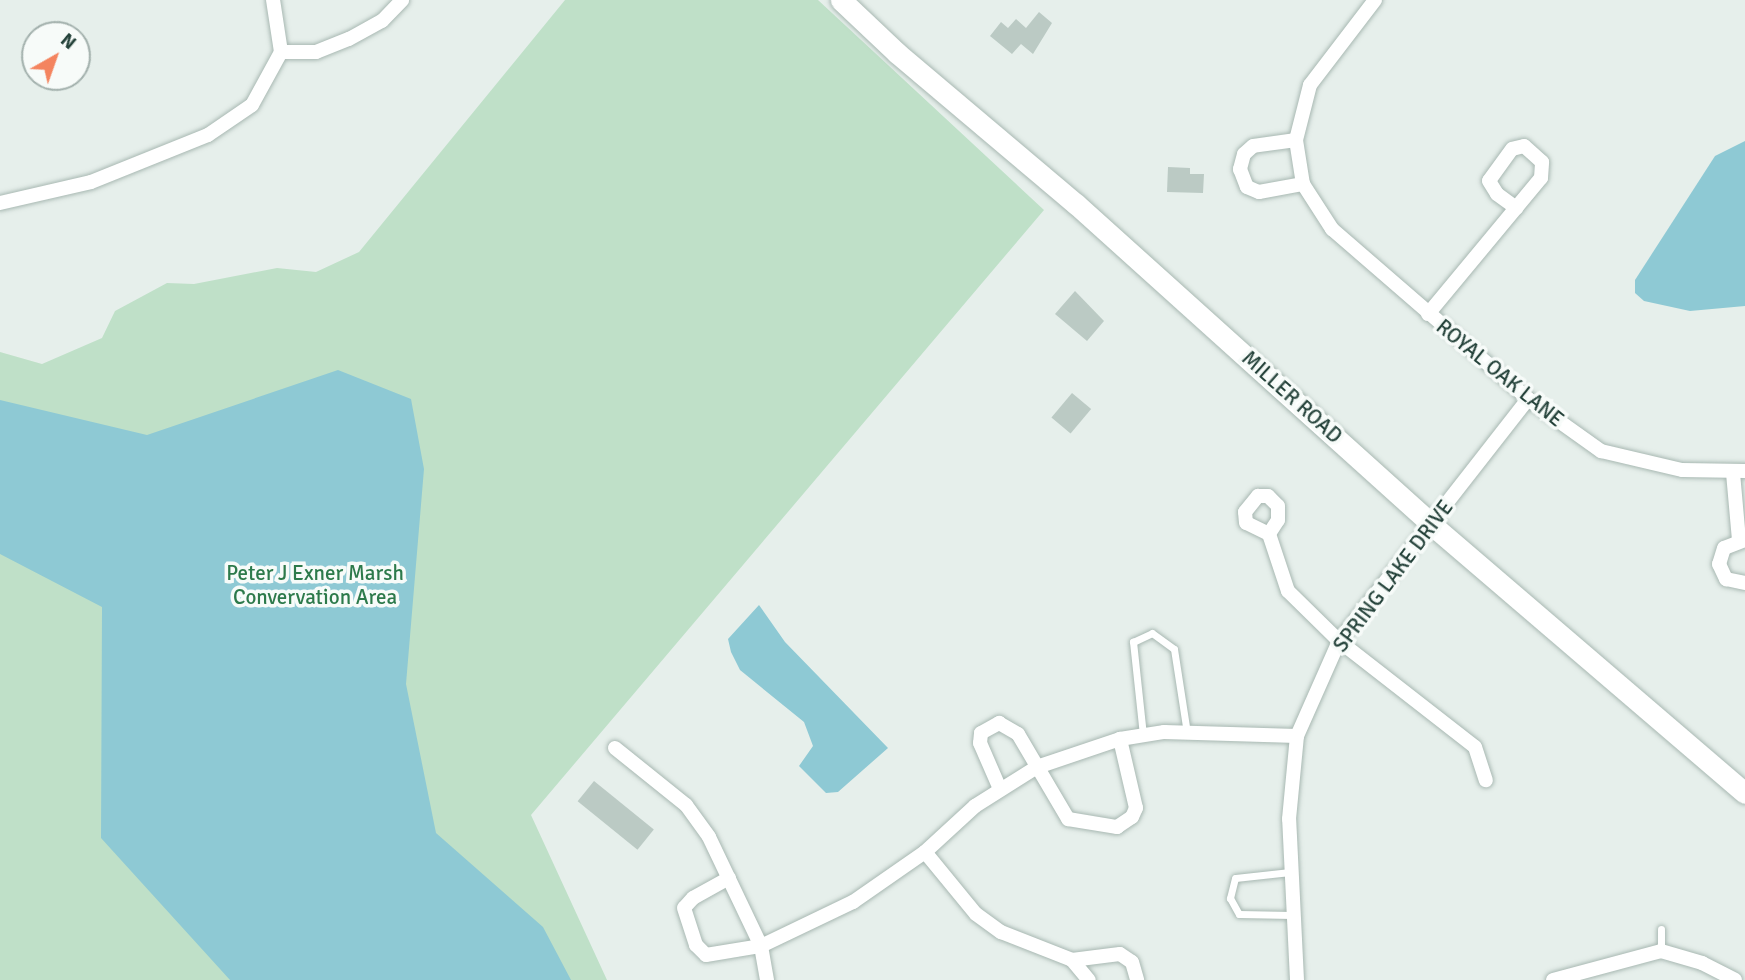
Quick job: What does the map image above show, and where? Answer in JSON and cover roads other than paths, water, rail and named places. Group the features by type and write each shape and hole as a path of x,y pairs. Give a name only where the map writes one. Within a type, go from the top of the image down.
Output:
{"street":[{"path":"0,203 92,182 208,135 252,105 281,52 273,0"},
{"path":"281,52 316,52 349,39 382,21 402,0"},
{"name":"MILLER ROAD","path":"841,0 897,53 1134,255 1431,524 1745,793"},
{"name":"ROYAL OAK LANE","path":"1375,0 1310,85 1296,140 1303,184 1332,229 1528,399 1601,452 1682,470 1739,472"},
{"path":"1296,140 1253,146 1244,154 1240,170 1247,187 1259,192 1303,184"},
{"path":"1428,314 1516,208"},
{"name":"SPRING LAKE DRIVE","path":"1297,980 1289,819 1297,736 1339,641 1528,399"},
{"path":"1739,472 1742,540 1724,548 1718,564 1727,579 1745,583"},
{"path":"1269,534 1288,591 1339,641 1475,747 1486,780"},
{"path":"1000,789 979,743 981,733 991,725 1010,727 1018,734 1068,818 1117,827 1132,817 1136,808 1120,739"},
{"path":"729,878 693,898 684,908 695,945 706,956 761,946 853,902 925,852 1000,789 1037,767 1120,739 1143,735 1186,733 1297,736"},
{"path":"615,748 686,805 709,837 761,946 767,980"},
{"path":"925,852 976,914 1001,932 1072,960 1089,980"},
{"path":"1553,980 1661,951 1702,963 1735,980"},
{"path":"1072,960 1121,954 1132,962 1137,980"}],"lane":[{"path":"1143,735 1133,642 1152,633 1174,649 1186,733"},
{"path":"1290,872 1235,878 1230,898 1239,914 1254,918 1292,915"},
{"path":"1661,929 1661,951"}],"water":[{"path":"1745,141 1745,306 1690,311 1644,301 1635,293 1635,280 1715,156"},
{"path":"338,370 411,399 424,469 406,684 436,833 543,927 571,980 230,980 101,838 102,607 0,554 0,400 147,435"},
{"path":"759,605 785,642 888,748 838,792 826,793 799,766 813,746 804,722 740,670 731,652 728,639"}],"park label":[{"name":"Peter J Exner Marsh Convervation Area","path":"315,585"}]}
